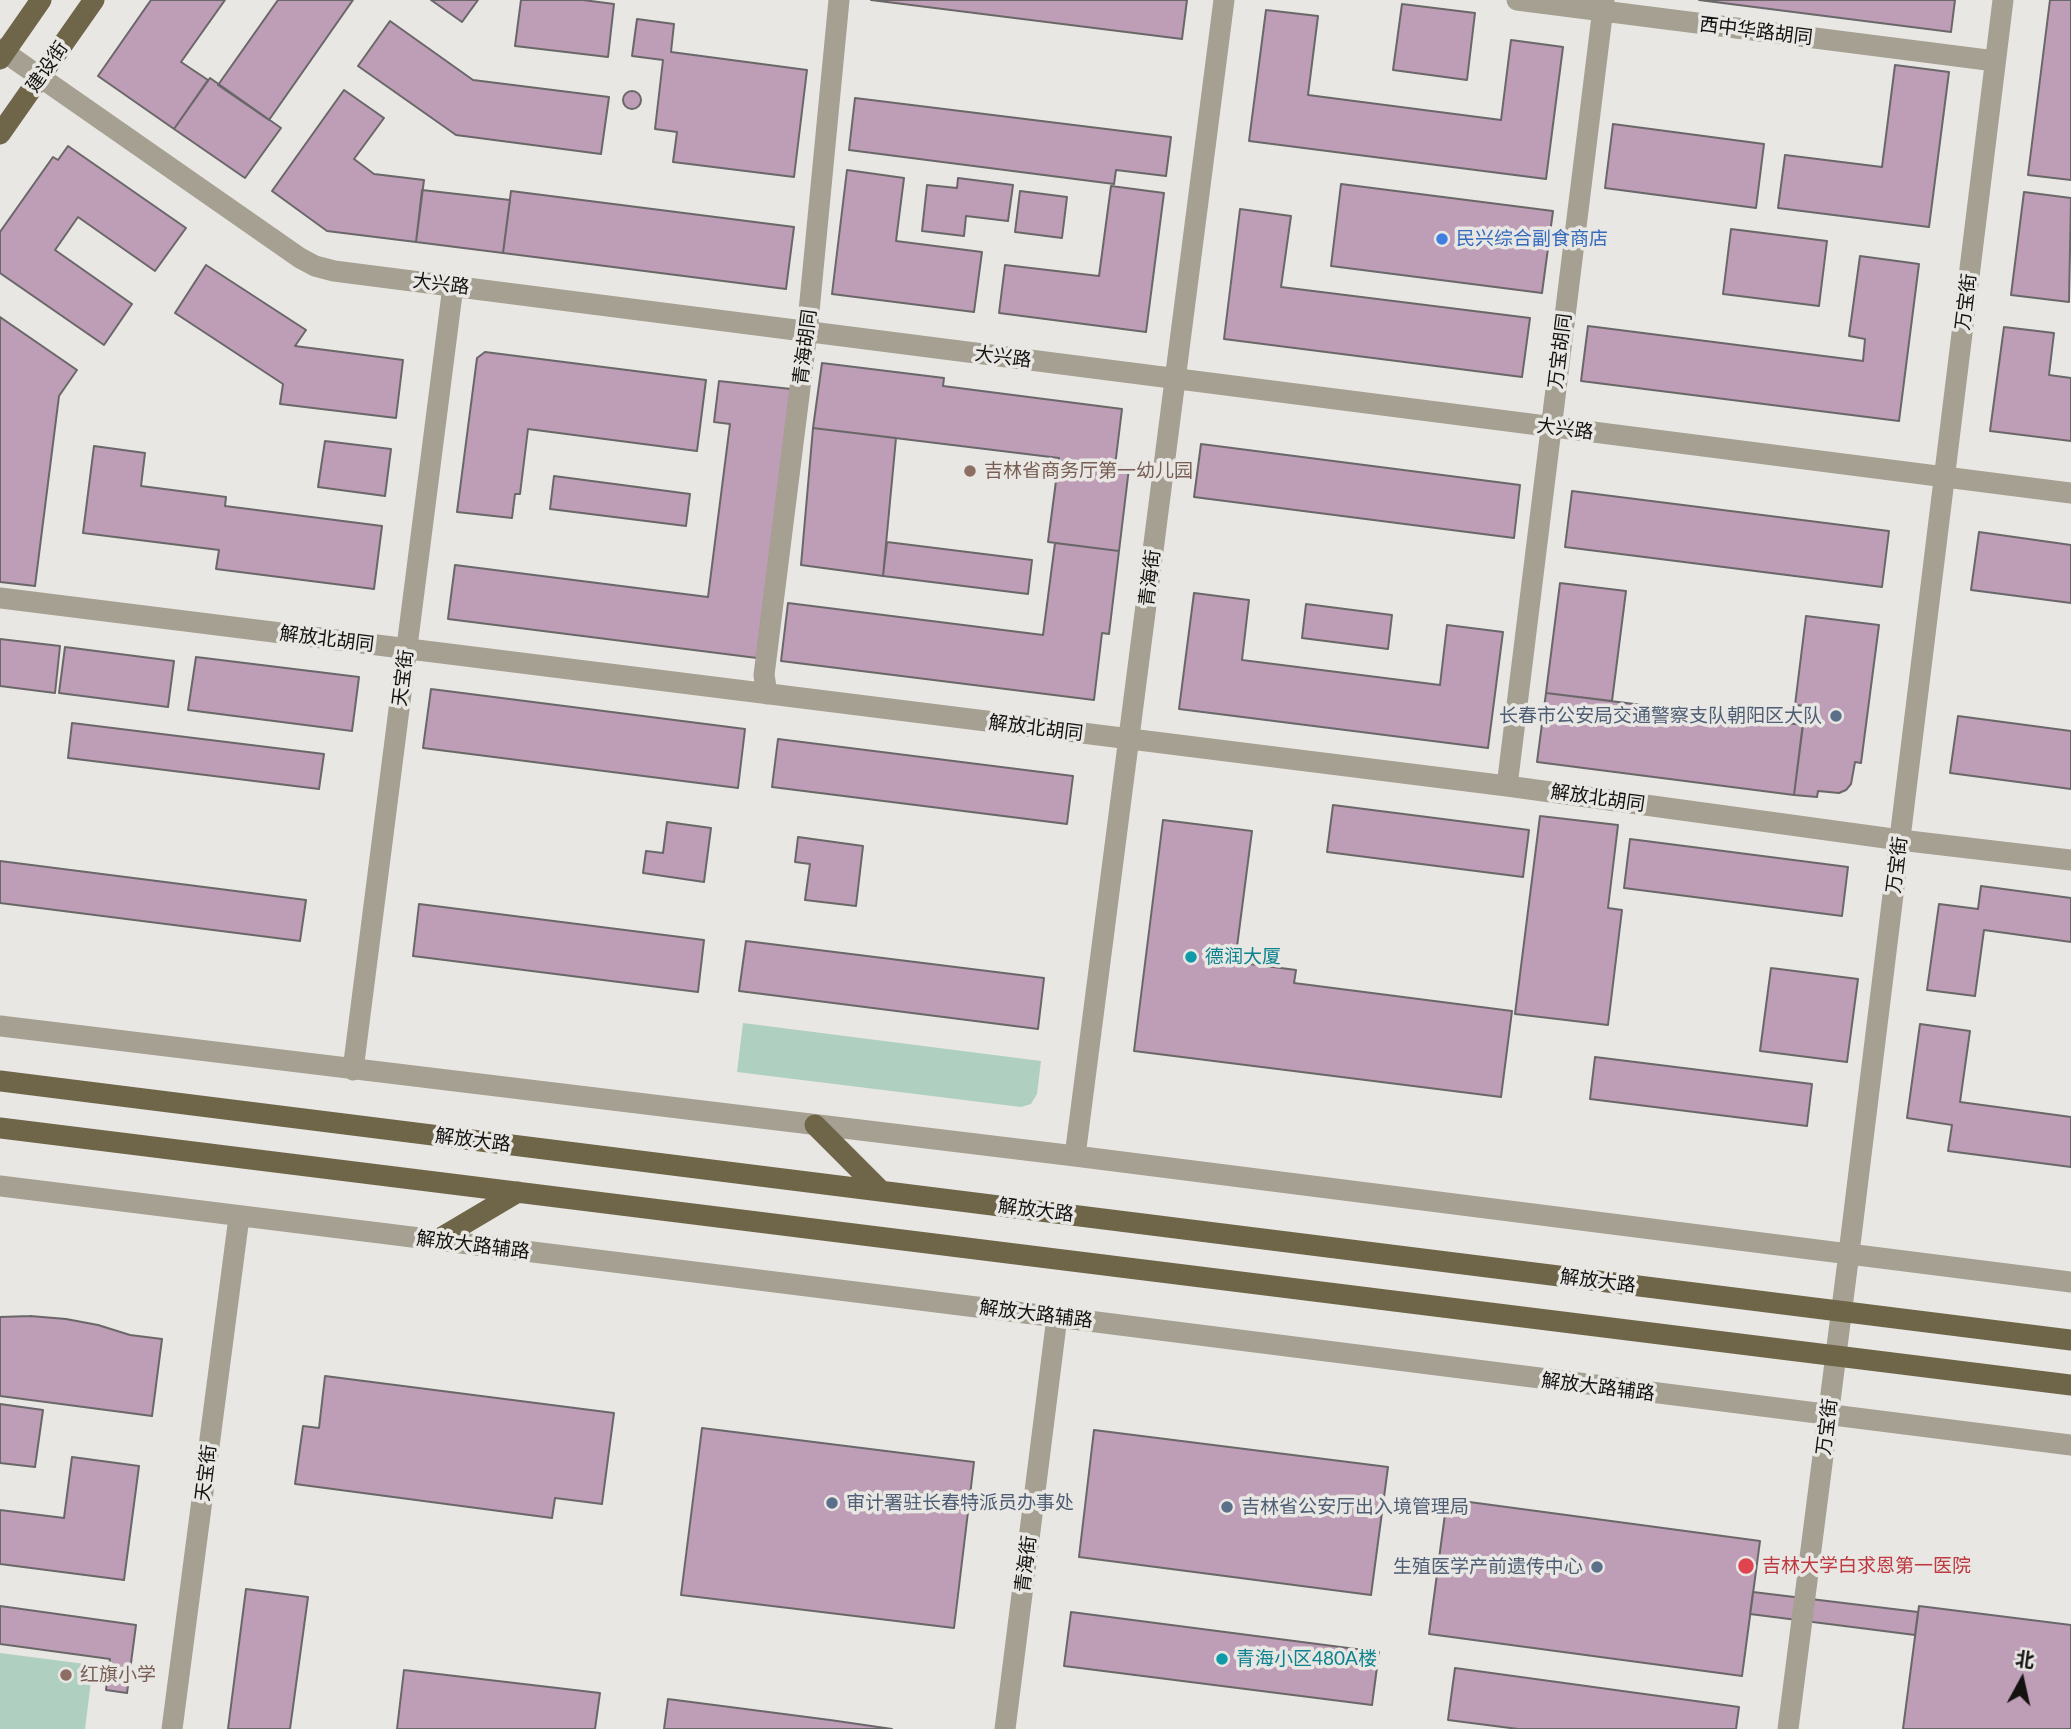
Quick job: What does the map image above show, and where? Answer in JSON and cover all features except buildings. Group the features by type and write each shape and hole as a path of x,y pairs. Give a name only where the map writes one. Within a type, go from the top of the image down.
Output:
{"main road":[{"path":"2,53 41,0"},
{"name":"建设街","path":"0,134 94,0"},
{"name":"解放大路","path":"0,1081 2071,1340"},
{"path":"815,1125 881,1191"},
{"path":"0,1128 2071,1385"},
{"path":"438,1240 518,1192"}],"street":[{"name":"青海胡同","path":"766,694 764,675 807,332 839,0"},
{"name":"青海街","path":"1075,1156 1224,0"},
{"name":"西中华路胡同","path":"1517,0 1603,6 1995,61"},
{"name":"万宝街","path":"1788,1729 2003,0"},
{"name":"万宝胡同","path":"1507,786 1603,6"},
{"name":"大兴路","path":"2,53 316,266 334,271 2071,493"},
{"name":"天宝街","path":"353,1070 453,286"},
{"name":"解放北胡同","path":"0,598 1507,786 1900,840 2071,860"},
{"path":"0,1026 1075,1156 2071,1282"},
{"name":"解放大路辅路","path":"0,1186 2071,1445"},
{"name":"天宝街","path":"172,1729 239,1217"},
{"name":"青海街","path":"1005,1729 1057,1317"}],"green space":[{"path":"743,1023 1041,1061 1037,1094 1031,1104 1021,1107 737,1072"},
{"path":"0,1653 93,1665 85,1729 0,1729"}],"place":[{"name":"民兴综合副食商店","path":"1442,239"},
{"name":"吉林省商务厅第一幼儿园","path":"970,471"},
{"name":"长春市公安局交通警察支队朝阳区大队","path":"1836,716"},
{"name":"德润大厦","path":"1191,957"},
{"name":"审计署驻长春特派员办事处","path":"832,1503"},
{"name":"吉林省公安厅出入境管理局","path":"1227,1507"},
{"name":"吉林大学白求恩第一医院","path":"1746,1566"},
{"name":"生殖医学产前遗传中心","path":"1597,1567"},
{"name":"青海小区480A楼","path":"1222,1659"},
{"name":"红旗小学","path":"66,1675"}]}
